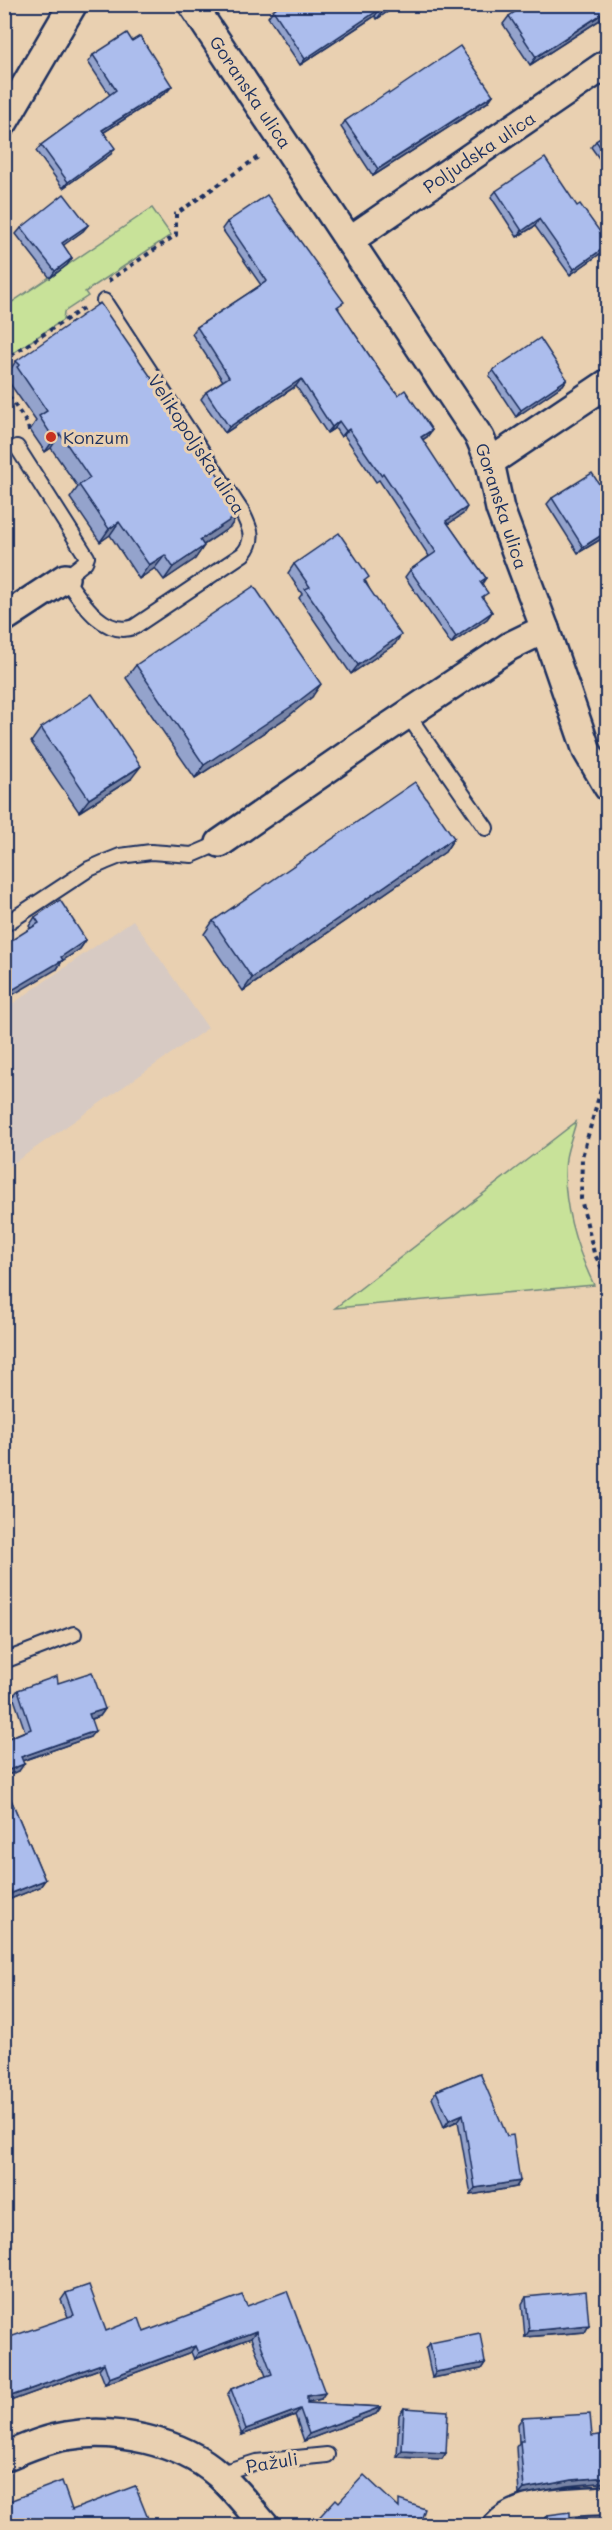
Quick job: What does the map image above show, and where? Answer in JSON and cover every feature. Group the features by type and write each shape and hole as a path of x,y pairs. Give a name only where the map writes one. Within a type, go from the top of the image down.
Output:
{"street":[{"path":"4,122 73,4"},
{"name":"Goranska ulica","path":"205,9 283,140 480,438 490,462 500,509 545,629 586,751 608,787"},
{"name":"Poljudska ulica","path":"350,240 608,63"},
{"path":"490,462 608,383"},
{"path":"4,618 65,578"},
{"path":"220,843 510,646 545,629"},
{"path":"4,2457 63,2436 105,2433 134,2437 194,2458 218,2474 265,2526"},
{"path":"497,2526 503,2519 532,2507 608,2500"}],"lane":[{"name":"Velikopoljska ulica","path":"65,578 83,603 99,619 110,626 127,630 243,554 249,547 252,537 242,512 104,301"},
{"path":"16,447 87,557 86,562 65,578"},
{"path":"407,714 486,828"},
{"path":"4,925 89,869 112,859 151,852 192,855 220,843"},
{"path":"4,1662 74,1634"},
{"name":"Pažuli","path":"218,2474 256,2462 327,2455"}],"path":[{"path":"101,286 176,235 176,214 283,140"},
{"path":"4,360 89,305"},
{"path":"608,1064 582,1157 581,1198 594,1253 608,1281"}],"shaded area":[{"path":"133,920 208,1028 5,1169 5,1009"}],"green space":[{"path":"152,208 171,235 85,292 88,296 64,312 63,320 10,355 5,355 5,307"},
{"path":"576,1122 566,1158 566,1190 576,1240 594,1285 335,1308"}],"building":[{"path":"281,4 394,4 382,12 380,9 305,59 273,10"},
{"path":"527,4 608,4 608,10 536,57 509,16"},
{"path":"127,33 132,41 140,36 172,86 102,130 115,148 68,182 41,145 116,90 93,55"},
{"path":"460,46 493,95 378,169 345,121"},
{"path":"608,133 608,158 596,141"},
{"path":"545,158 577,206 580,204 608,243 574,269 539,219 522,231 496,191"},
{"path":"64,194 88,225 62,243 72,258 55,271 21,228"},
{"path":"267,195 344,302 337,307 379,370 398,395 405,390 432,430 421,437 467,507 446,521 486,578 480,582 488,593 482,597 492,612 456,637 410,570 436,552 383,473 381,475 349,429 346,431 339,421 332,427 301,379 229,427 206,392 229,377 197,327 267,281 227,222"},
{"path":"100,303 225,485 221,487 239,514 200,540 204,546 173,567 165,555 149,565 119,522 109,529 79,485 90,478 60,434 54,439 39,416 47,411 17,367 20,365 16,361"},
{"path":"540,338 567,379 521,410 493,370"},
{"path":"592,473 608,498 608,531 583,547 552,498"},
{"path":"339,533 369,577 364,581 401,635 358,665 305,589 310,587 294,564"},
{"path":"254,586 321,684 204,765 136,665"},
{"path":"92,694 141,766 89,799 41,728"},
{"path":"415,782 454,838 252,978 213,921"},
{"path":"60,900 86,940 61,957 63,960 4,995 4,945 39,923 35,917"},
{"path":"92,1672 105,1709 89,1714 95,1731 21,1757 24,1764 4,1772 4,1740 31,1729 18,1690 57,1676 58,1683"},
{"path":"4,1783 45,1880 12,1893 9,1886 4,1888"},
{"path":"480,2073 507,2136 513,2135 520,2181 475,2188 463,2114 449,2120 436,2091"},
{"path":"89,2285 106,2331 139,2318 144,2332 242,2295 247,2306 287,2291 325,2393 307,2396 307,2403 381,2407 309,2434 300,2409 246,2429 231,2389 272,2374 256,2331 198,2353 195,2346 109,2378 104,2363 11,2396 12,2398 4,2401 4,2339 74,2315 66,2293"},
{"path":"586,2291 589,2325 529,2331 526,2297"},
{"path":"480,2333 485,2363 436,2372 430,2343"},
{"path":"404,2408 448,2411 446,2453 402,2451"},
{"path":"590,2414 592,2436 608,2434 608,2477 572,2480 524,2489 520,2441 524,2441 522,2418"},
{"path":"364,2475 399,2508 399,2500 425,2509 419,2526 311,2526 336,2499 339,2502"},
{"path":"62,2481 72,2510 135,2486 151,2526 4,2526 4,2503"},
{"path":"570,2512 570,2526 549,2526 548,2515"}],"place":[{"name":"Konzum","path":"51,437"}]}
